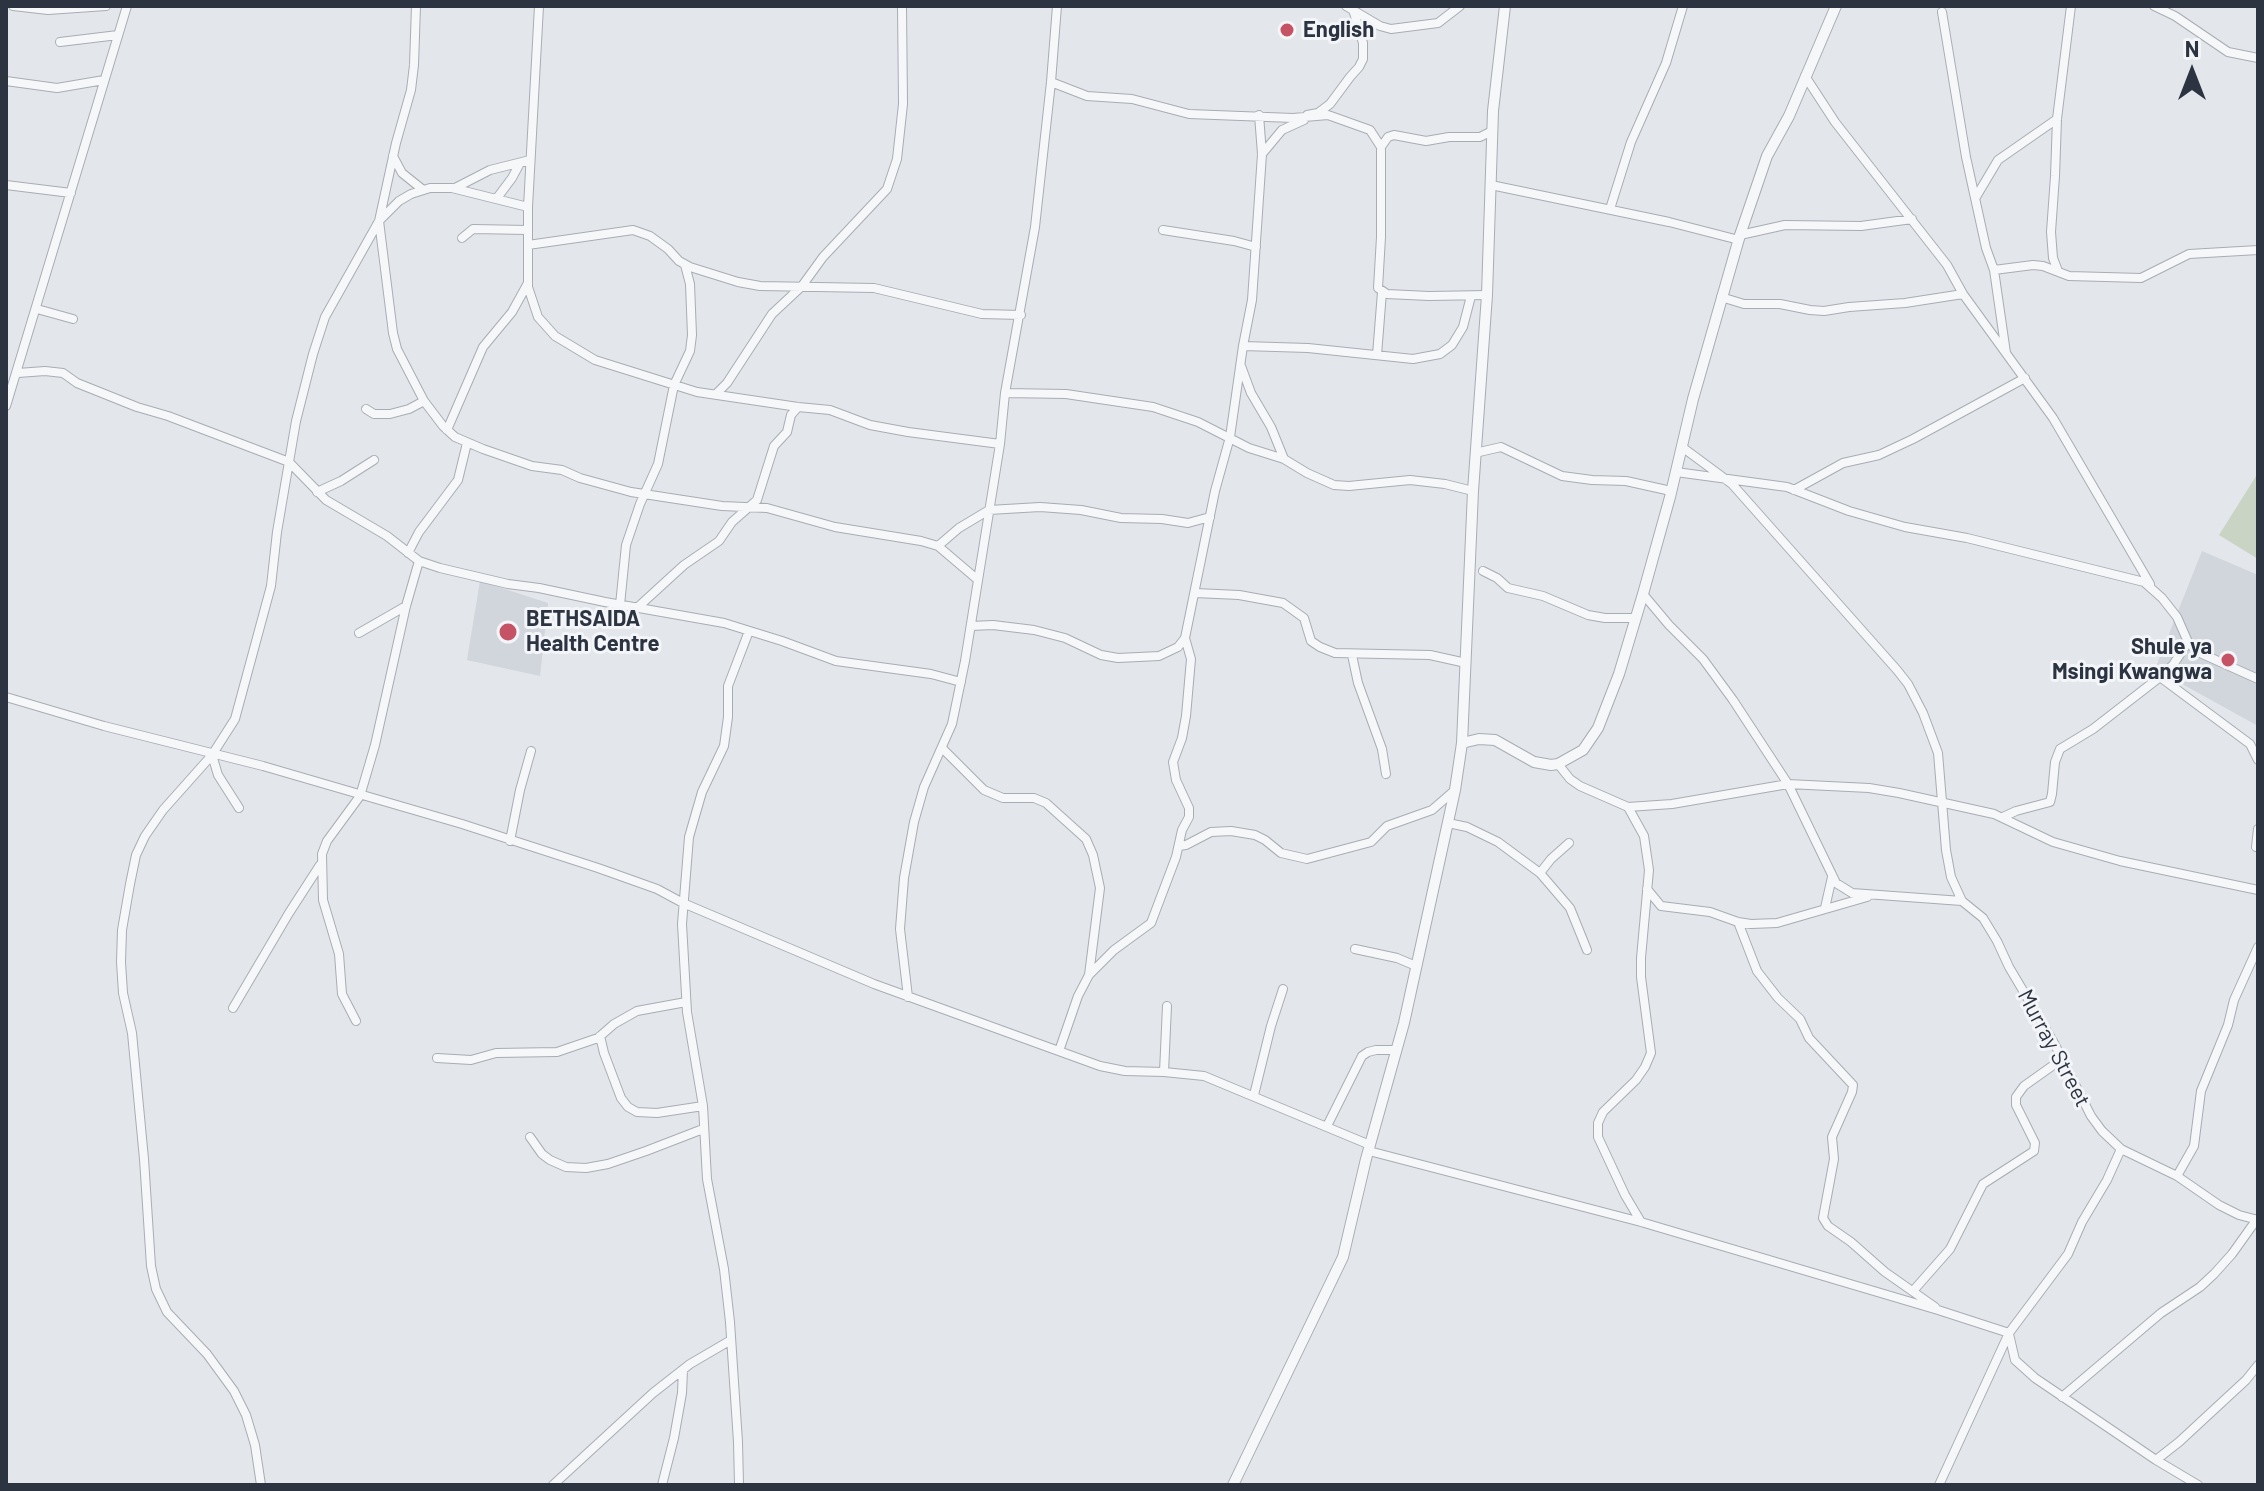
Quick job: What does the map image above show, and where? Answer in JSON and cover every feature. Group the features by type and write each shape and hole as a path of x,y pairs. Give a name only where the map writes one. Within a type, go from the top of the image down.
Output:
{"street":[{"path":"13,6 48,10 106,6"},
{"path":"6,406 127,6"},
{"path":"416,6 413,77 379,221 395,340 402,363 433,415 447,430 467,443 532,466 562,470 580,478 644,494 711,505 785,512 835,527 921,541 938,546 978,580"},
{"path":"539,6 528,207 528,282 538,317 555,336 595,360 697,392 830,410 870,425 1000,444"},
{"path":"715,395 727,383 766,323 885,193 897,159 903,104 902,6"},
{"path":"908,997 900,929 904,878 924,787 952,724 971,626 1000,444 1005,393 1035,227 1057,6"},
{"path":"1346,6 1385,28 1397,29 1441,22 1460,6"},
{"path":"1233,1485 1343,1257 1404,1023 1455,790 1462,743 1475,453 1487,295 1492,131 1505,6"},
{"path":"1610,209 1631,142 1666,63 1683,6"},
{"path":"1462,743 1479,739 1495,740 1534,762 1558,764 1583,750 1598,728 1619,674 1643,594 1739,237 1767,156 1789,116 1836,6"},
{"path":"2058,271 2053,258 2051,232 2057,119 2071,6"},
{"path":"2154,6 2175,16 2224,50 2258,58"},
{"path":"1051,82 1087,96 1132,99 1189,114 1293,118 1318,113 1330,104 1361,63 1363,43 1353,9"},
{"path":"1942,12 1956,107 1986,248 1994,270 2007,356"},
{"path":"60,42 118,35"},
{"path":"1805,76 1835,122 1947,265 1963,294 2053,418 2152,588 2177,617 2188,642 2208,658 2258,679"},
{"path":"6,81 57,88 104,80"},
{"path":"971,626 1034,630 1065,638 1101,655 1118,658 1159,656 1178,647 1185,638 1230,437 1252,300 1262,154 1259,115"},
{"path":"1307,115 1328,115 1370,130 1381,147 1378,288 1382,292 1429,296 1487,295"},
{"path":"1262,154 1282,130 1304,120 1307,115"},
{"path":"1976,197 1998,160 2057,119"},
{"path":"1381,147 1388,137 1394,135 1426,141 1480,137 1492,131"},
{"path":"393,156 402,173 422,189"},
{"path":"455,189 490,170 530,160"},
{"path":"497,198 520,163"},
{"path":"6,185 71,193"},
{"path":"1491,185 1739,237 1785,225 1861,226 1912,219"},
{"path":"261,1485 255,1445 246,1415 234,1391 207,1354 167,1312 156,1289 151,1266 132,1033 124,998 121,962 124,915 139,848 145,836 163,810 212,755 235,719 271,586 296,421 321,326 333,301 379,221 399,201 422,189 455,189 528,207"},
{"path":"462,238 473,229 528,230"},
{"path":"528,245 633,230 660,242 685,265 749,285 874,288 982,314 1021,315"},
{"path":"1163,230 1256,247"},
{"path":"1994,270 2033,265 2076,277 2141,278 2193,253 2258,250"},
{"path":"620,605 626,545 658,464 674,385 688,359 692,335 690,278 685,265"},
{"path":"447,430 483,347 512,312 528,282"},
{"path":"1377,355 1382,292"},
{"path":"1721,297 1744,304 1780,304 1824,311 1963,294"},
{"path":"1243,346 1308,348 1419,358 1447,351 1463,327 1471,296"},
{"path":"37,309 73,319"},
{"path":"1240,365 1284,459"},
{"path":"13,378 45,371 63,373 80,384 137,407 289,462 326,500 387,536 419,561 440,568 508,584 724,623 836,661 931,674 961,682"},
{"path":"1794,490 1843,463 1879,455 1913,439 2025,378"},
{"path":"1005,393 1066,394 1153,407 1198,422 1257,451 1284,459 1334,485 1410,480 1473,491"},
{"path":"366,409 374,414 390,414 424,401"},
{"path":"638,607 684,565 719,541 732,522 751,507 758,498 774,446 787,432 791,415 798,407"},
{"path":"408,553 419,532 458,480 467,443"},
{"path":"1475,453 1501,447 1562,476 1626,481 1671,491"},
{"name":"Murray Street","path":"1682,447 1726,478 1908,684 1937,746 1951,877 1962,901 1983,918 2102,1131 2121,1149 2177,1176 2219,1205 2258,1220"},
{"path":"317,492 374,460"},
{"path":"1676,472 1779,485 1849,511 1905,527 1967,538 2144,582 2152,588"},
{"path":"938,546 959,528 989,510 1081,510 1121,518 1188,523 1210,517"},
{"path":"356,1021 342,994 339,954 323,900 321,865 325,845 360,796 419,561"},
{"path":"1483,571 1514,591 1543,596 1588,615 1636,618"},
{"path":"1195,593 1239,595 1283,603 1304,618 1313,643 1335,653 1430,655 1466,663"},
{"path":"1643,594 1703,659 1733,700 1788,784 1832,877 1842,888 1852,893 1962,901"},
{"path":"359,633 406,606"},
{"path":"739,1485 738,1431 724,1269 707,1179 703,1106 686,1002 683,903 689,837 706,782 724,746 728,686 749,631"},
{"path":"1059,1051 1078,996 1089,975 1114,950 1151,923 1190,814 1176,780 1173,762 1185,730 1189,689 1191,659 1185,638"},
{"path":"2003,817 2050,802 2055,762 2060,749 2093,729 2160,677 2173,665 2188,642"},
{"path":"1352,655 1358,683 1382,749 1386,774"},
{"path":"2160,677 2254,741 2258,760"},
{"path":"6,697 212,755 263,766 462,824 639,882 908,997 1112,1069 1204,1076 1327,1126 1369,1148 1641,1222 2009,1333"},
{"path":"942,748 984,790 1003,798 1034,798 1046,803 1086,839 1100,888 1089,975"},
{"path":"510,841 531,751"},
{"path":"212,755 218,775 239,808"},
{"path":"1558,764 1580,786 1628,807 1672,804 1788,784 1869,788 2003,817 2053,842 2120,861 2258,890"},
{"path":"1179,846 1211,832 1239,832 1263,838 1286,855 1307,859 1371,842 1387,826 1432,810 1455,790"},
{"path":"1628,807 1644,836 1649,870 1641,977 1651,1053 1636,1080 1603,1112 1598,1123 1598,1137 1641,1222"},
{"path":"1448,823 1467,827 1498,842 1540,873 1570,908 1587,950"},
{"path":"2256,847 2258,829"},
{"path":"1540,873 1569,843"},
{"path":"233,1008 293,905 321,865"},
{"path":"1825,908 1832,877"},
{"path":"1646,889 1660,905"},
{"path":"1645,906 1710,912 1751,924 1777,923 1874,895"},
{"path":"1738,922 1757,971 1800,1019 1809,1038 1853,1085 1832,1137 1834,1159 1823,1218 1828,1226 1885,1272 1938,1310"},
{"path":"2177,1176 2194,1146 2201,1091 2228,1025 2234,1000 2258,947"},
{"path":"1355,949 1397,958 1416,966"},
{"path":"1254,1095 1283,989"},
{"path":"437,1058 471,1060 496,1053 557,1052 600,1036 637,1011 686,1002"},
{"path":"1164,1072 1167,1006"},
{"path":"600,1036 621,1098 628,1107 637,1112 657,1113 703,1106"},
{"path":"1327,1126 1362,1056 1376,1050 1395,1050"},
{"path":"1913,1291 1950,1249 1983,1184 2036,1148 2016,1105 2016,1097 2024,1086 2062,1059"},
{"path":"530,1137 550,1160 566,1167 586,1168 608,1164 703,1129"},
{"path":"1939,1485 2009,1333 2068,1254 2121,1149"},
{"path":"2062,1397 2161,1313 2200,1287 2232,1254 2258,1220"},
{"path":"2009,1333 2015,1360 2035,1378 2198,1485"},
{"path":"553,1485 627,1416 683,1370 731,1340"},
{"path":"2156,1460 2246,1380 2258,1365"},
{"path":"662,1485 674,1438 683,1370"}],"shaded area":[{"path":"2202,551 2258,575 2258,726 2155,669"},
{"name":"BETHSAIDA Health Centre","path":"480,581 548,603 540,676 467,660"}],"green space":[{"path":"2258,473 2258,559 2219,535"}],"place":[{"name":"English","path":"1287,30"},
{"name":"BETHSAIDA Health Centre","path":"508,632"},
{"name":"Shule ya Msingi Kwangwa","path":"2228,660"}]}
